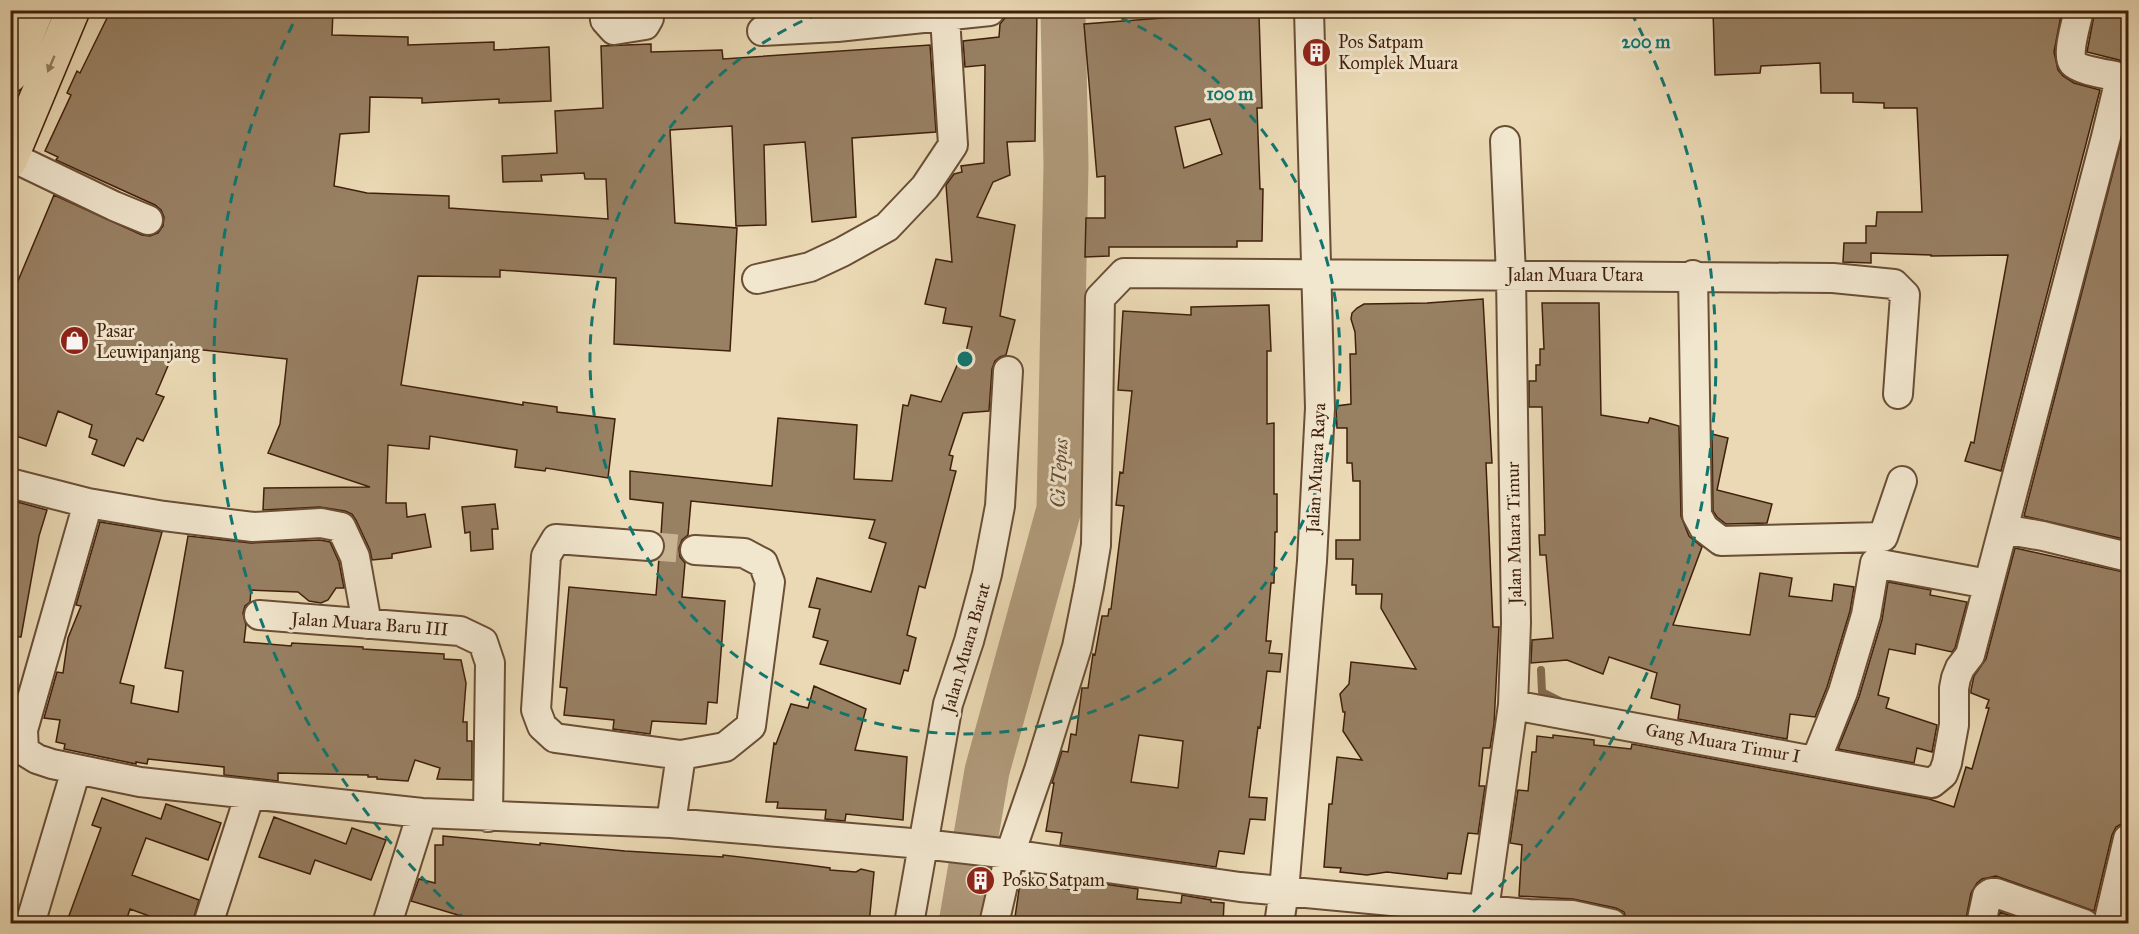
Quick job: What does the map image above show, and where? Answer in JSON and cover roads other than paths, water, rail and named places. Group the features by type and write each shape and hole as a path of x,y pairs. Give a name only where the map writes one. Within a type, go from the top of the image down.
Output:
{"main road":[{"path":"10,76 37,10"},
{"path":"11,159 73,10"}],"street":[{"path":"604,10 608,26 614,30 645,25 649,18 648,10"},
{"name":"Jalan Muara Raya","path":"1280,924 1312,561 1320,408 1308,10"},
{"path":"1816,760 1843,692 1866,615 1875,563 1988,585 2119,83 2115,76 2073,63 2070,55 2079,10"},
{"path":"762,32 836,19 945,17 990,11"},
{"path":"757,279 810,267 842,252 887,227 925,187 953,145 945,17"},
{"name":"Jalan Muara Timur","path":"1483,916 1514,705 1516,623 1511,275 1505,141"},
{"path":"11,159 148,220"},
{"name":"Jalan Muara Utara","path":"1001,853 1039,770 1077,647 1096,545 1100,298 1124,273 1693,275 1833,278 1894,284 1905,295 1898,394"},
{"path":"1693,275 1697,515 1704,528 1721,541 1883,537 1902,481"},
{"name":"Jalan Muara Barat","path":"909,924 934,846 948,704 969,641 987,574 1000,506 1008,371"},
{"path":"10,483 88,503 253,527 321,523 341,526 355,557 367,624"},
{"path":"88,503 23,730 24,751 37,759 76,770 140,782 422,813 671,824 934,846 1001,853 1240,887 1483,916 1572,915 1611,924"},
{"path":"2002,529 2043,536 2128,557"},
{"path":"649,546 556,539 546,556 536,710 542,726 555,738 681,755 725,747 751,726 770,582 763,563 744,553 694,550"},
{"name":"Gang Muara Timur I","path":"1514,705 1932,783 1943,774 1947,763 1954,724 1956,678 1970,655 1988,585"},
{"name":"Jalan Muara Baru III","path":"259,615 460,630 483,642 490,663 488,817"},
{"path":"671,824 681,755"},
{"path":"30,924 76,770"},
{"path":"208,924 250,794"},
{"path":"387,924 422,813"},
{"path":"2108,924 2128,839"},
{"path":"994,924 1001,853"},
{"path":"1982,924 1987,896 1991,893 2084,924"}],"waterway":[{"name":"Ci Tepus","path":"961,924 987,771 1059,509 1066,166 1063,10"},
{"path":"1541,670 1542,692 1564,703"}],"tunnel":[{"path":"649,546 695,550"}],"place":[{"name":"Pos Satpam Komplek Muara","path":"1317,52"},
{"name":"Pasar Leuwipanjang","path":"75,341"},
{"name":"Posko Satpam","path":"981,880"}]}
